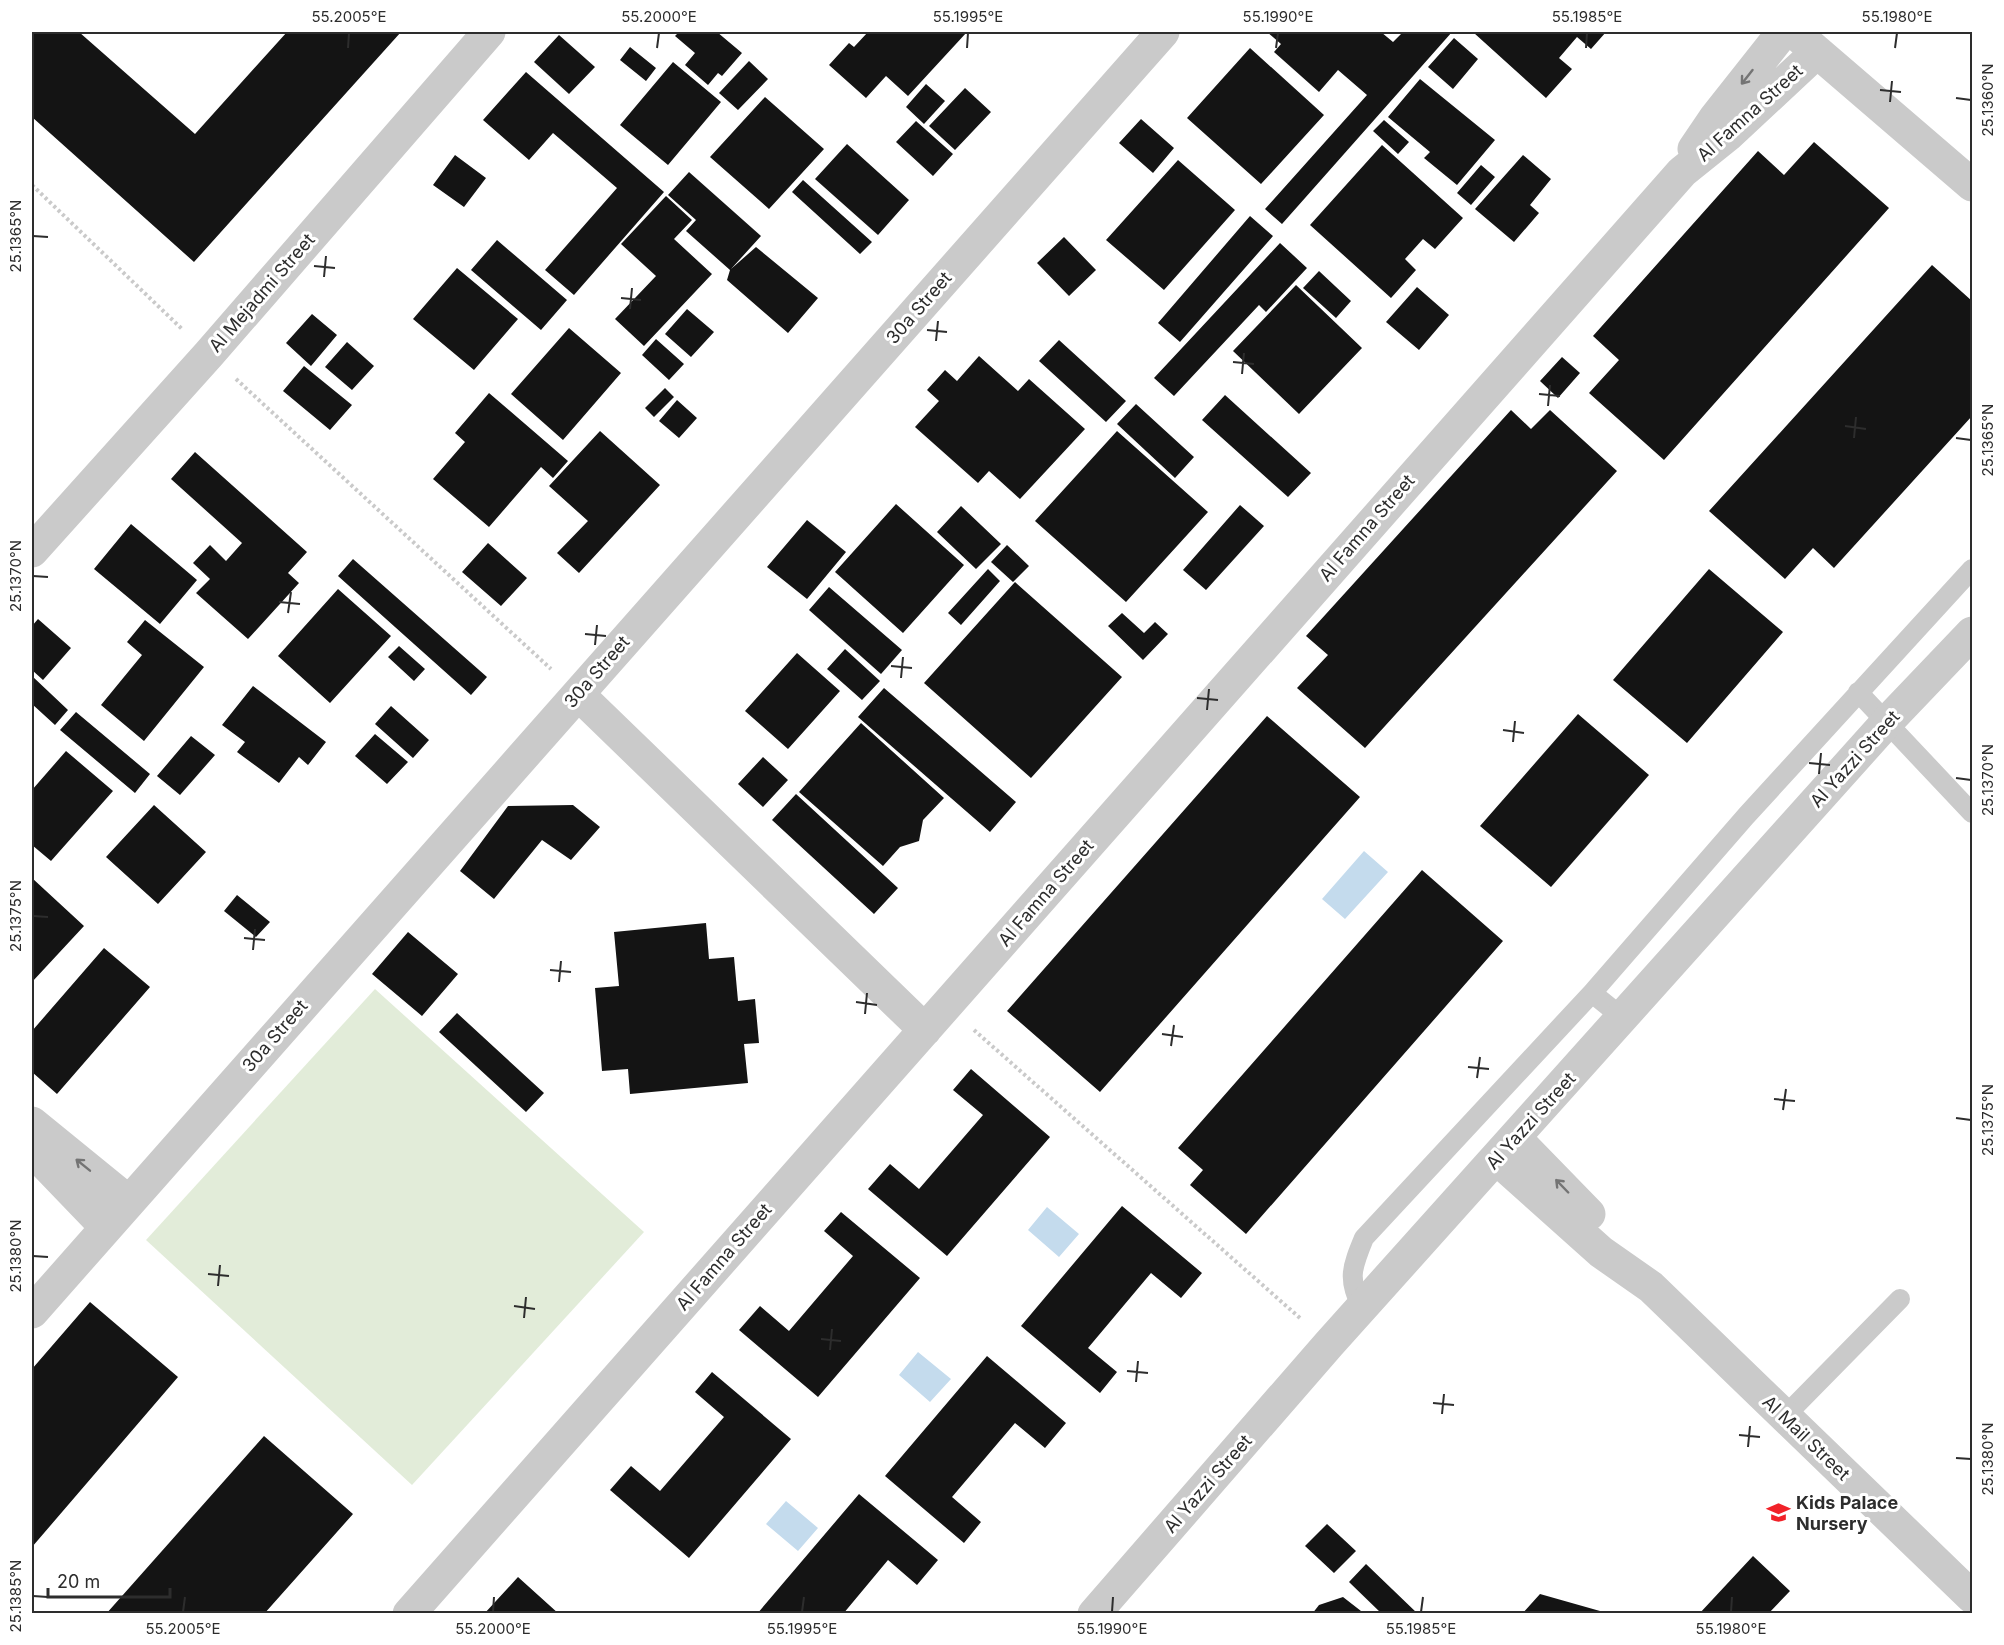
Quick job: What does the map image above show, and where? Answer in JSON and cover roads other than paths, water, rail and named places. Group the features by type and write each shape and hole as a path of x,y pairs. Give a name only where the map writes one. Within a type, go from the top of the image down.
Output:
{"street":[{"name":"Al Mejadmi Street","path":"32,551 209,354 489,32"},
{"name":"30a Street","path":"32,1312 1163,32"},
{"name":"Al Famna Street","path":"1682,172 1702,135 1783,32"},
{"path":"1805,42 1972,185"},
{"name":"Al Famna Street","path":"409,1614 1682,172 1728,135 1805,42"},
{"name":"Al Yazzi Street","path":"1095,1614 1329,1344 1887,722 1972,633"},
{"path":"578,694 925,1030"},
{"path":"32,1123 129,1202"},
{"name":"Al Mail Street","path":"1506,1148 1622,1249 1641,1278 1972,1597"},
{"path":"32,1150 106,1227"}],"lane":[{"path":"1362,1308 1352,1287 1353,1263 1364,1238 1592,993 1858,692 1972,569"},
{"path":"1858,692 1972,813"},
{"path":"1592,993 1623,1018"},
{"path":"1784,1417 1900,1299"}],"water":[{"path":"1364,851 1388,872 1345,919 1322,899"},
{"path":"1047,1207 1079,1234 1059,1257 1028,1230"},
{"path":"918,1352 951,1379 930,1402 899,1375"},
{"path":"786,1501 818,1528 798,1551 766,1524"}],"place":[{"name":"Kids Palace Nursery","path":"1778,1513"}]}
